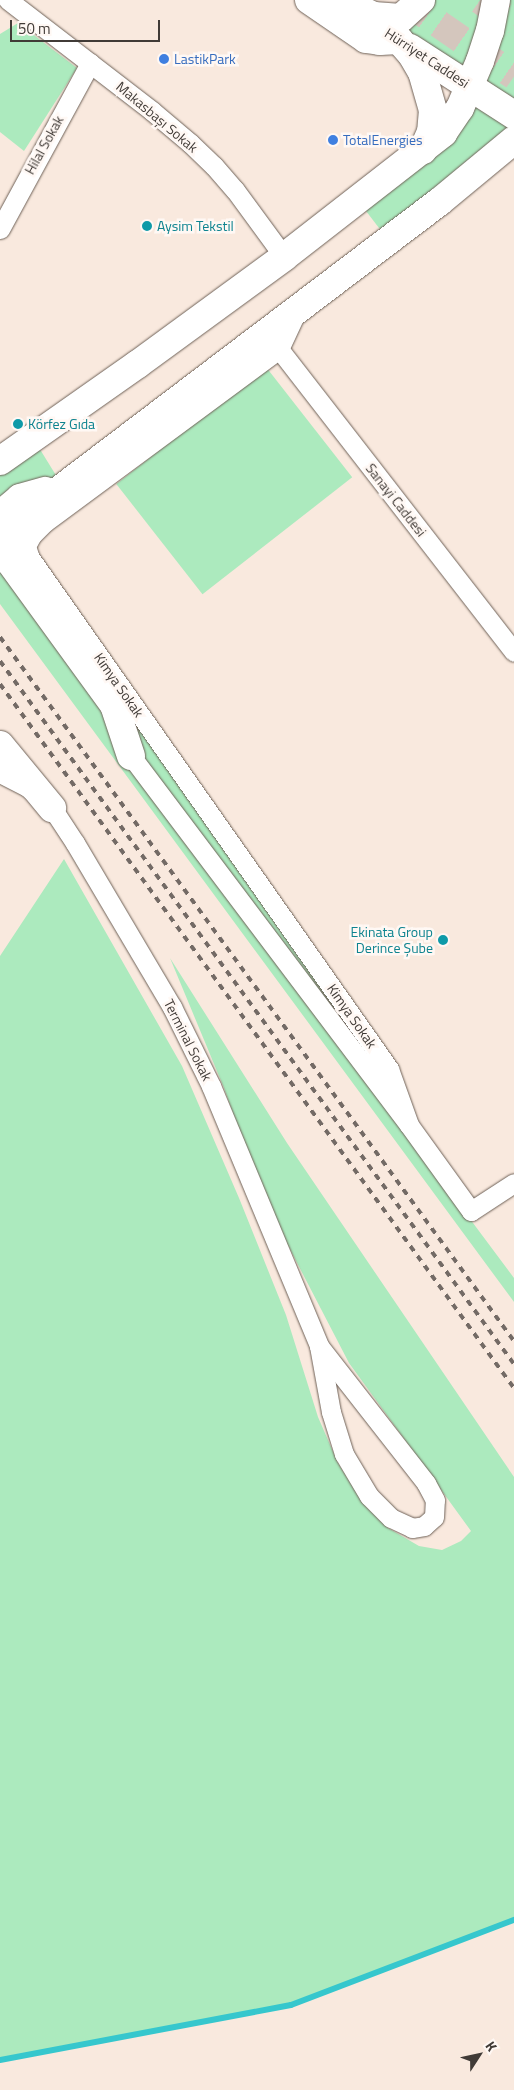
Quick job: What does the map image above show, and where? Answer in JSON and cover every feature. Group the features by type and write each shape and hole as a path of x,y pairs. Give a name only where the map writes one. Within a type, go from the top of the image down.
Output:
{"main road":[{"path":"309,0 366,39 380,41 399,40 422,72 433,110 431,132 422,151"},
{"path":"341,0 374,16 401,18 421,0"},
{"name":"Hürriyet Caddesi","path":"341,0 399,40 499,104"},
{"path":"0,461 31,441 284,257 422,151 443,132 460,108 499,104 480,61 490,31 496,0"},
{"path":"131,756 114,705 10,562 8,547 12,531 29,513 456,189 514,140"},
{"path":"456,189 514,158"},
{"path":"0,481 6,477 31,441"},
{"path":"0,515 20,498 66,486"},
{"path":"0,578 131,756"},
{"path":"0,745 52,808"}],"street":[{"name":"Makasbaşı Sokak","path":"8,0 152,111 214,166 284,257"},
{"name":"Hilal Sokak","path":"0,229 90,63"},
{"name":"Kimya Sokak","path":"296,312 279,349 45,522 32,535 26,546 35,566 389,1069 409,1125"},
{"name":"Sanayi Caddesi","path":"279,349 514,652"},
{"name":"Kimya Sokak","path":"131,756 409,1125 471,1211 514,1183"},
{"name":"Terminal Sokak","path":"0,773 26,786 52,808 172,1007 211,1086 319,1346"},
{"path":"319,1346 426,1483 435,1500 434,1517 424,1526 412,1528 391,1518 369,1496 344,1454 331,1412 319,1346"}],"green space":[{"path":"432,0 491,0 465,74 391,27"},
{"path":"501,0 514,0 514,104 490,87 486,79"},
{"path":"18,23 77,68 24,151 0,132 0,34"},
{"path":"475,93 514,126 384,231 379,228 365,207"},
{"path":"266,367 352,477 202,594 116,484"},
{"path":"30,442 41,451 62,485 10,531 109,703 128,760 514,1278 514,1302 0,604 0,461"},
{"path":"119,701 384,1071 393,1098 137,752"},
{"path":"64,859 182,1066 239,1198 286,1315 318,1417 338,1463 361,1500 388,1528 419,1546 442,1550 461,1541 471,1531 349,1363 280,1230 249,1159 224,1088 170,958 287,1143 514,1477 514,1920 291,2005 0,2060 0,956"}],"waterway":[{"path":"0,2060 291,2005 514,1920"}],"tunnel":[{"path":"404,0 514,76"},
{"path":"480,0 514,24"}],"railway":[{"path":"0,637 514,1341"},
{"path":"0,661 514,1364"},
{"path":"0,684 514,1388"}],"place":[{"name":"LastikPark","path":"164,59"},
{"name":"TotalEnergies","path":"333,140"},
{"name":"Aysim Tekstil","path":"147,226"},
{"name":"Körfez Gıda","path":"18,424"},
{"name":"Ekinata Group Derince Şube","path":"443,940"}]}
